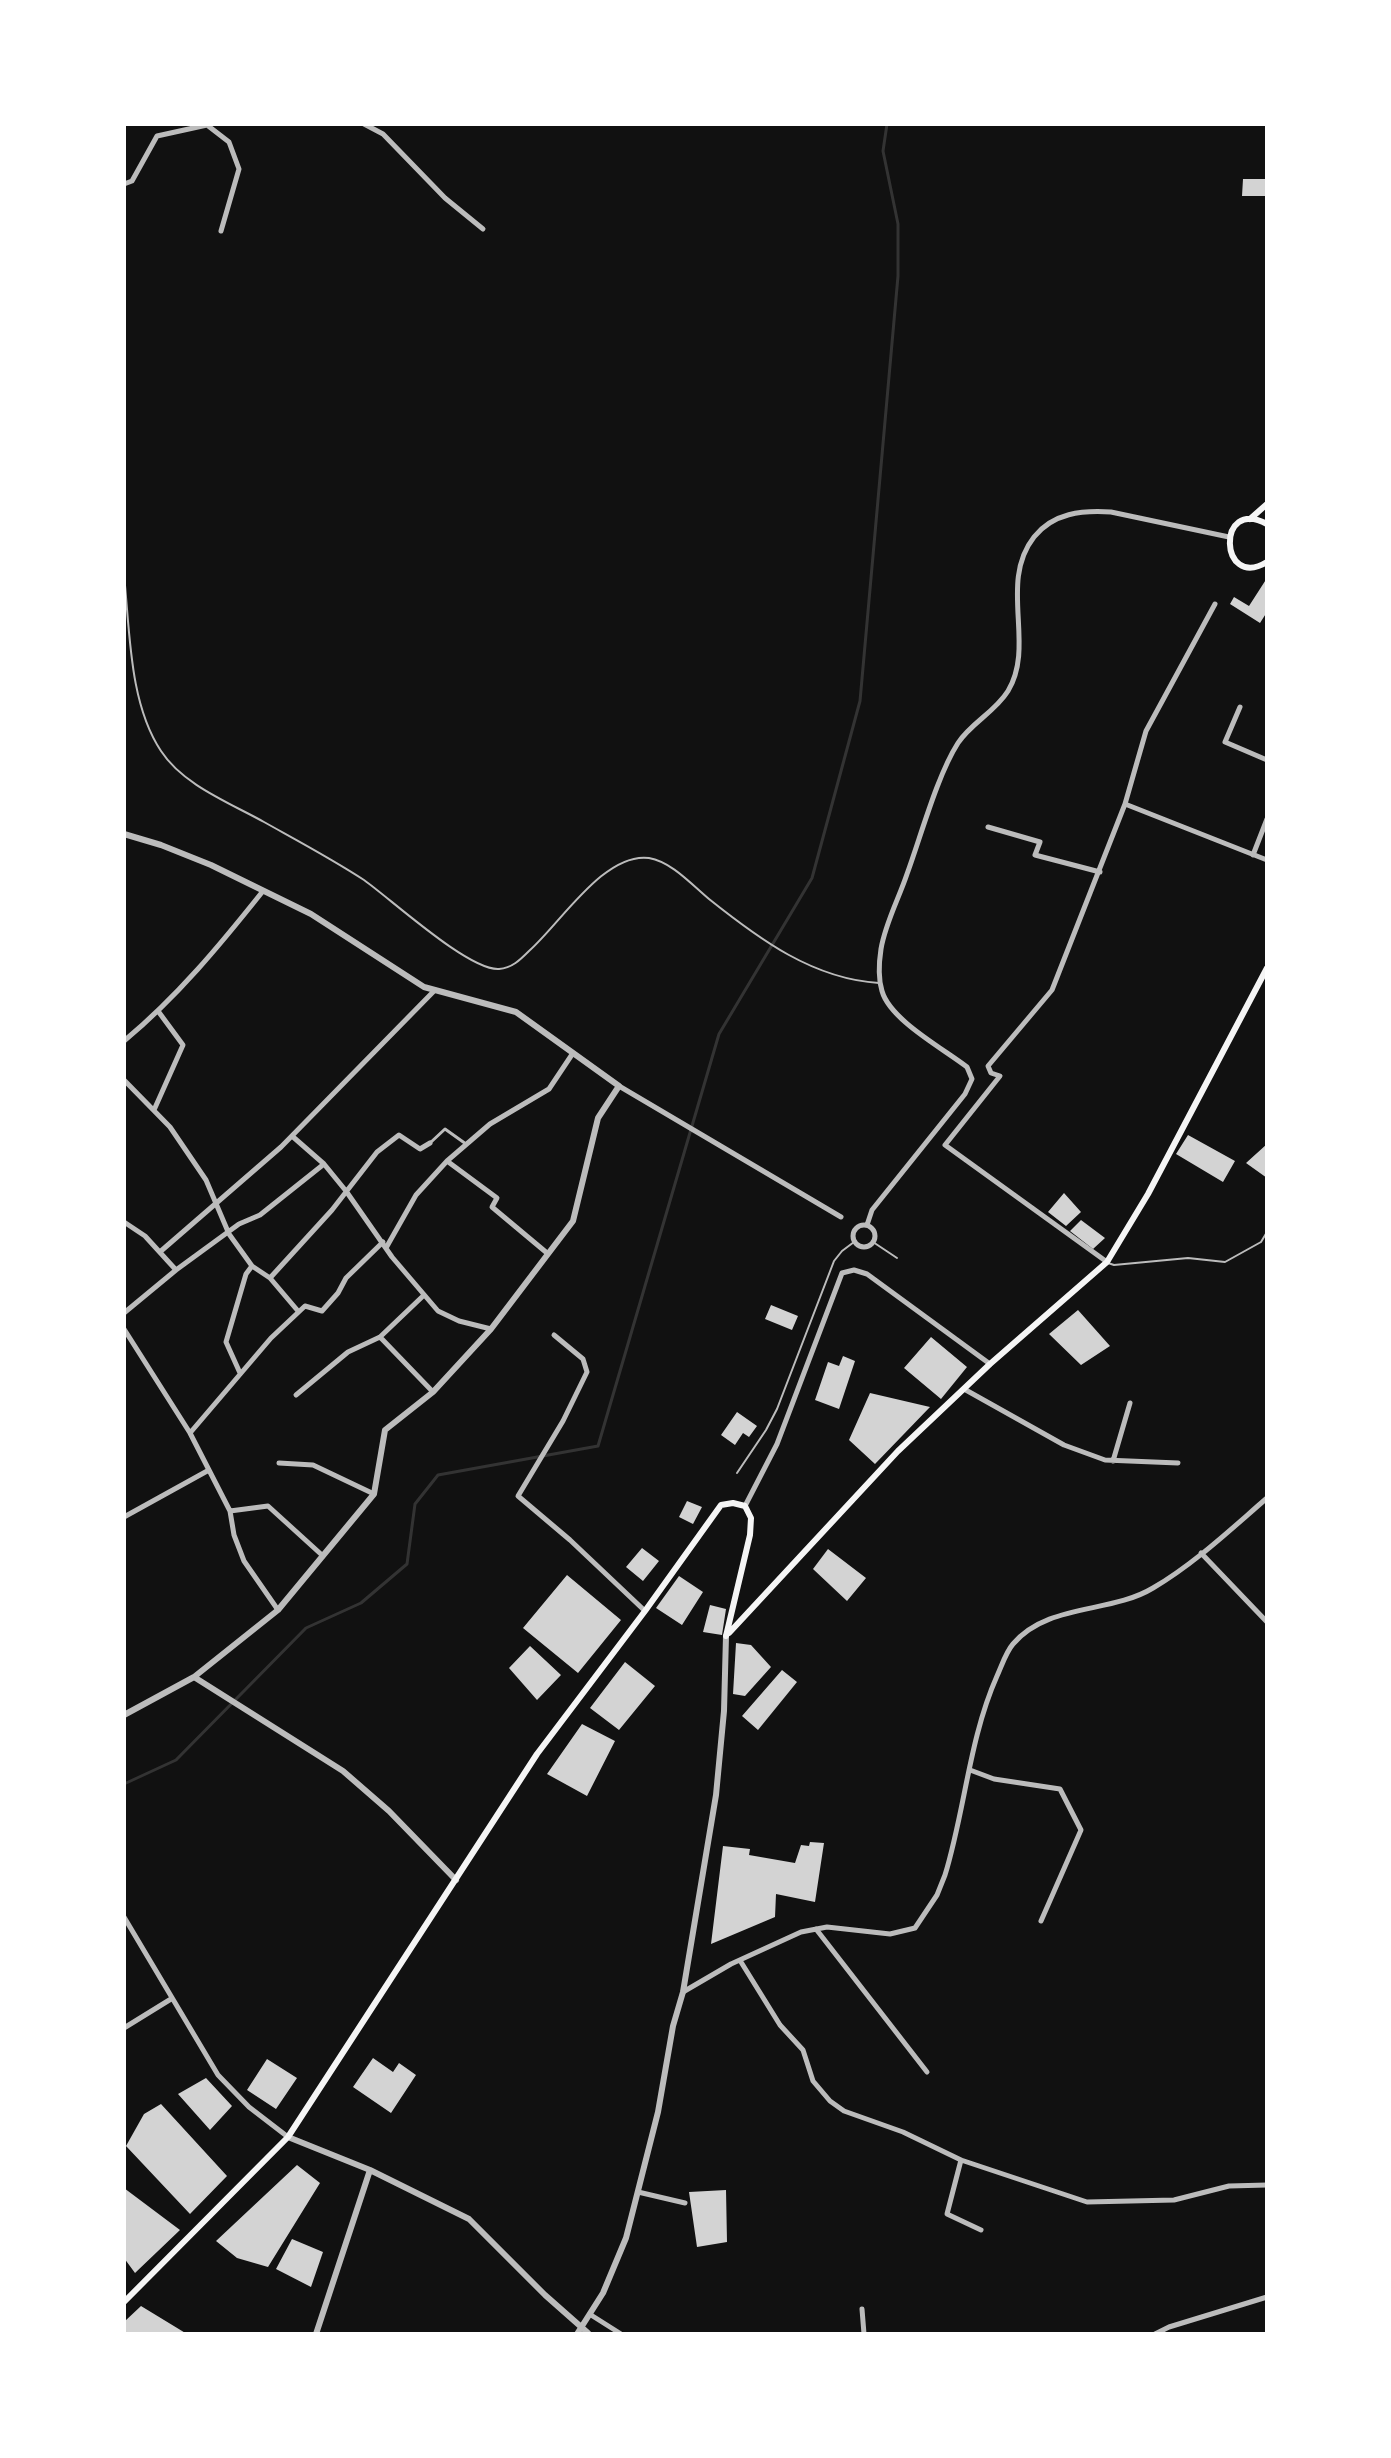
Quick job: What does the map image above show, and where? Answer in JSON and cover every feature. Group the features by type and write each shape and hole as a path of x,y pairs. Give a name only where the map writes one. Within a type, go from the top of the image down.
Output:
{"main road":[{"path":"1267,504 1250,519 1236,525 1229,537 1230,552 1239,563 1254,567 1267,562"},
{"path":"1250,519 1267,524"},
{"path":"726,1636 898,1451 990,1364 1107,1262 1148,1194 1267,968"},
{"path":"124,2302 288,2137 537,1754 645,1611 698,1533 721,1505 733,1503 745,1506 751,1518 750,1535 726,1636"}],"street":[{"path":"124,184 132,181 157,136 207,124 229,142 239,169 221,231"},
{"path":"364,124 383,134 445,198 483,229"},
{"path":"867,1225 872,1210 965,1094 972,1079 967,1067 893,1011 886,1001 880,983 881,945 949,758 969,729 1008,692 1013,680 1018,636 1016,588 1022,561 1032,539 1057,518 1091,510 1229,537"},
{"path":"1107,1262 945,1145 1000,1076 991,1073 988,1066 1052,990 1125,804 1146,731 1215,604"},
{"path":"1240,707 1225,742 1267,760"},
{"path":"1125,804 1267,860"},
{"path":"1253,855 1267,819"},
{"path":"988,827 1040,842 1035,855 1100,872"},
{"path":"124,834 161,845 311,914 424,987 516,1012 619,1086 841,1217"},
{"path":"124,1041 212,956 263,891"},
{"path":"161,1251 292,1136 435,990"},
{"path":"154,1110 183,1045 158,1011"},
{"path":"190,1433 298,1311 305,1306 322,1311 346,1278 385,1245 416,1195 447,1161 490,1124 549,1089 573,1053"},
{"path":"124,1080 170,1127 206,1180 229,1234 252,1266 270,1278 298,1311"},
{"path":"124,1715 194,1677 278,1610 374,1494 385,1430 433,1392 491,1329 573,1221 598,1118 619,1086"},
{"path":"270,1278 332,1210 377,1152 399,1135 420,1149 445,1129 466,1144"},
{"path":"292,1136 324,1164 423,1296 438,1311 459,1321 491,1329"},
{"path":"447,1161 497,1198 492,1207 547,1253"},
{"path":"124,1313 176,1270 239,1224 260,1215 324,1164"},
{"path":"124,1222 161,1251 176,1270"},
{"path":"867,1225 874,1231 873,1242 864,1247 854,1242 855,1229 867,1225"},
{"path":"240,1373 226,1342 246,1274 252,1266"},
{"path":"745,1506 777,1444 842,1273 854,1270 867,1274 990,1364"},
{"path":"296,1395 348,1352 380,1337 423,1296"},
{"path":"124,1329 190,1433 230,1511 234,1535 244,1561 278,1610"},
{"path":"554,1335 583,1359 587,1372 563,1421 518,1496 645,1611"},
{"path":"380,1337 433,1392"},
{"path":"964,1389 1064,1445 1113,1461 1178,1463"},
{"path":"1113,1461 1130,1403"},
{"path":"279,1463 313,1465 374,1494"},
{"path":"124,1517 209,1470"},
{"path":"683,1992 771,1944 815,1928 890,1934 915,1928 932,1905 945,1875 989,1694 1006,1656 1019,1638 1066,1613 1127,1598 1153,1588 1267,1498"},
{"path":"230,1511 268,1506 323,1556"},
{"path":"1201,1553 1267,1622"},
{"path":"579,2331 591,2315 626,2238 658,2112 673,2026 683,1992 716,1795 724,1711 726,1636"},
{"path":"194,1677 343,1771 389,1811 456,1880"},
{"path":"970,1770 994,1779 1060,1789 1081,1830 1041,1921"},
{"path":"124,1917 218,2075 249,2107 288,2137 370,2170 469,2219 579,2331 588,2334 591,2315"},
{"path":"815,1928 927,2072"},
{"path":"741,1962 780,2025 803,2050 813,2081 830,2101 844,2111 903,2132 961,2160 1087,2202 1174,2200 1229,2186 1267,2185"},
{"path":"124,2028 171,1999"},
{"path":"961,2160 947,2214 981,2230"},
{"path":"316,2334 370,2170"},
{"path":"638,2192 685,2203"},
{"path":"1155,2334 1267,2297"},
{"path":"862,2309 864,2334"},
{"path":"591,2315 621,2334"}],"lane":[{"path":"124,575 140,705 162,753 186,777 361,878 447,944 483,967 498,969 514,965 613,866 630,859 650,858 667,865 739,923 801,963 833,976 880,983"},
{"path":"1107,1262 1114,1265 1188,1258 1225,1262 1261,1242 1267,1232"},
{"path":"737,1473 777,1409 834,1261 854,1242"},
{"path":"873,1242 897,1258"}],"building":[{"path":"1243,179 1267,179 1267,196 1242,196"},
{"path":"1267,578 1267,612 1260,623 1230,604 1234,597 1249,606"},
{"path":"1188,1135 1235,1161 1223,1182 1176,1154"},
{"path":"1267,1144 1267,1178 1246,1163"},
{"path":"1064,1193 1081,1212 1066,1226 1048,1212"},
{"path":"1081,1220 1105,1238 1093,1249 1070,1231"},
{"path":"771,1305 798,1316 792,1330 765,1319"},
{"path":"1078,1310 1110,1346 1081,1365 1049,1334"},
{"path":"931,1337 967,1367 941,1399 904,1368"},
{"path":"843,1356 855,1361 839,1409 815,1400 828,1362 839,1366"},
{"path":"870,1393 930,1407 875,1464 849,1440"},
{"path":"737,1412 757,1426 749,1437 743,1433 735,1445 721,1435"},
{"path":"687,1501 702,1507 693,1524 679,1517"},
{"path":"642,1548 659,1561 643,1581 626,1567"},
{"path":"828,1549 866,1578 847,1601 813,1569"},
{"path":"567,1575 621,1620 578,1673 523,1628"},
{"path":"679,1576 703,1592 682,1625 656,1608"},
{"path":"710,1605 726,1609 722,1635 703,1632"},
{"path":"736,1643 751,1645 771,1667 745,1696 733,1694"},
{"path":"530,1646 561,1675 537,1700 509,1668"},
{"path":"625,1662 655,1686 619,1730 590,1708"},
{"path":"782,1670 797,1682 758,1730 742,1716"},
{"path":"582,1724 615,1741 587,1796 547,1774"},
{"path":"810,1842 824,1843 815,1902 776,1894 775,1917 711,1944 723,1846 750,1849 749,1855 795,1863 801,1845 809,1846"},
{"path":"373,2058 393,2072 399,2063 416,2075 391,2113 353,2087"},
{"path":"267,2059 297,2078 276,2109 247,2090"},
{"path":"206,2078 232,2106 210,2130 178,2094"},
{"path":"161,2104 227,2176 190,2214 126,2146 144,2114"},
{"path":"297,2165 320,2183 268,2267 237,2258 216,2241"},
{"path":"124,2188 180,2230 135,2273 124,2258"},
{"path":"726,2190 727,2242 697,2247 689,2192"},
{"path":"292,2239 323,2252 311,2287 276,2269"},
{"path":"141,2306 187,2334 124,2334 124,2322"}],"waterway":[{"path":"124,1784 176,1760 306,1628 361,1603 407,1564 415,1504 438,1475 598,1446 719,1034 812,878 860,701 898,276 898,224 883,151 887,124"}]}
